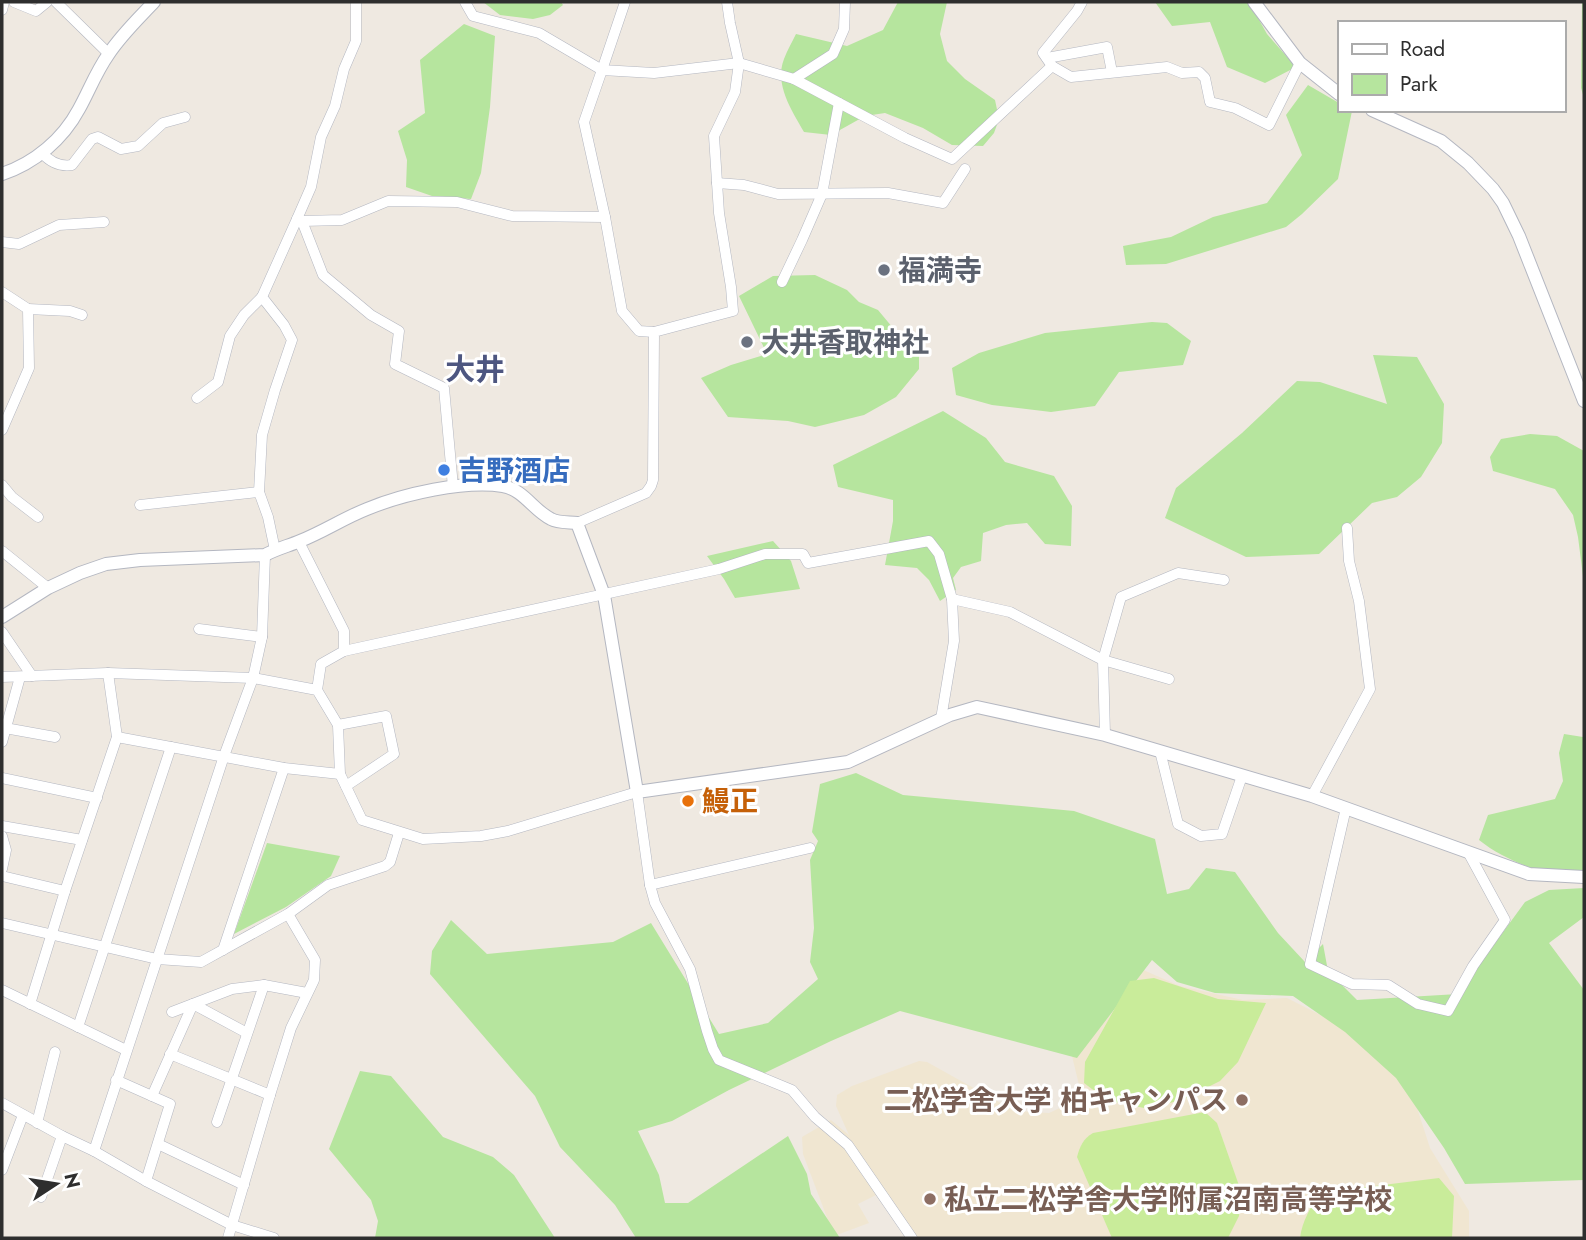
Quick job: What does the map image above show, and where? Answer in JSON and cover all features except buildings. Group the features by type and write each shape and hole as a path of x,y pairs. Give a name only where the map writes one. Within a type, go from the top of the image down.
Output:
{"street":[{"path":"2,10 4,2"},
{"path":"14,2 36,11 47,2"},
{"path":"56,2 109,54"},
{"path":"2,174 22,166 42,153 61,135 79,110 109,54 154,2"},
{"path":"197,398 218,382 230,336 244,315 262,297 299,220 311,187 321,137 356,41 356,2"},
{"path":"465,2 473,16 539,33 602,70 654,73 738,63 794,79 905,138 952,159 1049,62 1107,47 1112,72"},
{"path":"625,2 584,122 622,311 639,331 654,332 733,311 719,213 714,136 735,92 738,63 727,2"},
{"path":"794,79 833,54 844,29 845,2"},
{"path":"1082,2 1043,53 1049,62 1071,77 1167,67 1182,73 1199,72 1205,79 1210,102 1235,108 1269,125 1300,63"},
{"path":"1254,2 1300,63 1338,93"},
{"path":"782,282 821,194 839,103"},
{"path":"1376,112 1441,141 1468,163 1493,189 1519,236 1584,401"},
{"path":"42,153 63,167 72,165 92,139 98,137 121,149 138,146 163,123 185,117"},
{"path":"717,183 744,185 778,194 888,193 943,203 965,169"},
{"path":"299,220 342,220 388,201 457,202 512,216 605,217"},
{"path":"299,220 323,275 371,315 399,331 395,364 444,388 453,487"},
{"path":"2,242 19,244 59,225 104,222"},
{"path":"2,292 28,309 69,311 82,316"},
{"path":"94,1151 224,757 253,678 262,637 270,552 268,517 259,492 262,435 292,340 262,297"},
{"path":"2,430 29,369 28,309"},
{"path":"2,617 48,587 106,564 270,552 299,542 366,509 409,495 453,487 504,486 517,491 553,520 577,523 646,492 652,486 654,332"},
{"path":"2,485 12,497 38,517"},
{"path":"140,505 259,492"},
{"path":"577,523 604,595 650,885 655,903 690,969 713,1049 719,1060 792,1090 815,1117 848,1145 912,1238"},
{"path":"1312,796 1370,689 1359,601 1349,561 1347,528"},
{"path":"941,719 954,641 952,599 939,554 929,541 808,563 803,554 765,554 719,569 344,651 321,664 317,690 338,725 340,774 362,820 423,839 481,836 508,831 637,792 848,762 941,719 977,707 1105,735 1312,796 1529,874 1584,877"},
{"path":"299,542 344,631 344,651"},
{"path":"2,551 48,587"},
{"path":"1105,735 1103,660 1121,597 1178,573 1224,580"},
{"path":"952,599 1010,612 1103,660 1169,678"},
{"path":"199,629 262,637"},
{"path":"2,632 32,676"},
{"path":"2,677 108,673 253,678 317,690"},
{"path":"30,1004 117,737 108,673"},
{"path":"2,742 20,677"},
{"path":"338,725 386,716 394,754 346,786"},
{"path":"5,728 55,737"},
{"path":"117,737 284,768 340,774"},
{"path":"78,1027 171,747"},
{"path":"1160,751 1178,824 1201,835 1222,834 1242,776"},
{"path":"223,950 284,768"},
{"path":"2,778 97,798"},
{"path":"1346,808 1310,964 1352,984 1388,985 1418,1004 1448,1011 1473,966 1505,920 1468,852"},
{"path":"2,825 82,840"},
{"path":"2,923 157,959 201,962 288,914 328,885 385,866 390,862 400,833"},
{"path":"2,836 6,850 2,869"},
{"path":"650,885 810,848"},
{"path":"2,876 65,891"},
{"path":"228,1238 291,1028 314,980 315,960 288,914"},
{"path":"172,1012 232,989 264,985 307,993"},
{"path":"217,1122 264,985"},
{"path":"2,990 126,1050"},
{"path":"193,1004 247,1033"},
{"path":"152,1096 193,1004"},
{"path":"37,1123 55,1052"},
{"path":"170,1054 270,1095"},
{"path":"116,1080 170,1104 146,1181"},
{"path":"2,1103 232,1225 274,1238"},
{"path":"2,1170 23,1115"},
{"path":"41,1197 62,1136"},
{"path":"158,1144 244,1185"}],"shaded area":[{"name":"二松学舍大学 柏キャンパス","path":"1134,966 1180,986 1243,1000 1287,998 1358,1034 1409,1083 1430,1148 1469,1211 1469,1238 908,1238 876,1195 858,1204 869,1223 834,1236 803,1154 802,1137 831,1120 849,1135 836,1106 837,1095 852,1086 919,1061 927,1062 1015,1111 1049,1113 1062,1107 1080,1089 1071,1052"}],"green space":[{"path":"483,2 561,2 563,5 550,15 533,19 500,15"},
{"path":"898,2 947,2 940,34 947,61 965,79 995,100 999,119 994,133 983,146 952,145 923,128 885,113 865,116 831,135 804,132 786,97 781,78 784,59 796,34 847,46 883,30"},
{"path":"1155,2 1249,2 1267,34 1296,67 1265,83 1227,67 1210,22 1172,26"},
{"path":"1584,2 1584,98 1581,88"},
{"path":"464,24 495,36 490,107 481,173 471,199 432,196 406,187 407,160 398,131 425,113 420,60"},
{"path":"1308,85 1338,102 1338,112 1352,112 1338,179 1302,214 1286,227 1166,264 1126,265 1123,246 1171,237 1213,217 1267,203 1302,155 1286,115"},
{"path":"815,275 847,290 859,302 878,310 898,334 919,347 919,369 896,397 864,415 815,427 788,421 728,417 701,378 767,354 739,296 773,276"},
{"path":"1152,322 1167,323 1191,341 1183,365 1119,372 1095,406 1051,412 992,405 956,395 952,368 979,353 1045,333"},
{"path":"1373,355 1417,357 1444,404 1442,443 1421,477 1397,497 1372,503 1319,554 1246,557 1165,518 1176,488 1242,433 1297,381 1320,382 1387,404"},
{"path":"943,411 986,438 1005,462 1054,476 1072,506 1071,546 1045,544 1027,523 1006,525 983,533 981,561 961,567 953,578 956,590 940,601 929,580 917,568 885,565 893,521 893,500 838,487 833,465"},
{"path":"1530,434 1557,436 1584,451 1584,584 1573,515 1555,489 1493,471 1490,457 1501,439"},
{"path":"773,541 791,561 800,589 735,598 707,556"},
{"path":"1564,734 1584,735 1584,884 1516,862 1479,840 1488,815 1555,799 1563,781 1559,753"},
{"path":"856,773 903,795 1074,811 1155,839 1167,894 1189,889 1206,868 1235,872 1278,933 1305,962 1323,944 1328,971 1357,1000 1458,994 1525,902 1549,890 1584,888 1584,917 1549,943 1584,990 1584,1180 1465,1184 1396,1078 1345,1032 1293,996 1215,993 1177,982 1152,960 1077,1058 900,1011 729,1090 672,1121 638,1131 659,1175 665,1203 688,1203 788,1136 807,1174 811,1194 840,1238 636,1238 615,1205 560,1147 535,1096 430,974 432,951 451,920 487,954 613,942 651,923 719,1034 768,1023 818,979 810,962 814,928 810,860 818,841 812,832 820,784"},
{"path":"267,843 340,856 331,876 286,907 234,934"},
{"path":"1154,978 1218,999 1266,1003 1238,1062 1220,1081 1184,1099 1149,1109 1115,1102 1084,1083 1085,1062 1130,981"},
{"path":"360,1071 391,1076 443,1137 493,1157 514,1175 555,1238 375,1238 378,1221 371,1200 329,1149"},
{"path":"1205,1112 1217,1123 1242,1194 1239,1216 1228,1238 1112,1238 1077,1157 1084,1140 1093,1133"},
{"path":"1439,1178 1454,1196 1452,1238 1300,1238 1305,1220 1319,1193"}],"place":[{"name":"福満寺","path":"884,270"},
{"name":"大井香取神社","path":"747,342"},
{"name":"吉野酒店","path":"444,470"},
{"name":"鰻正","path":"688,801"},
{"name":"二松学舍大学 柏キャンパス","path":"1242,1100"},
{"name":"私立二松学舎大学附属沼南高等学校","path":"930,1199"}],"district":[{"name":"大井","path":"475,370"}]}
